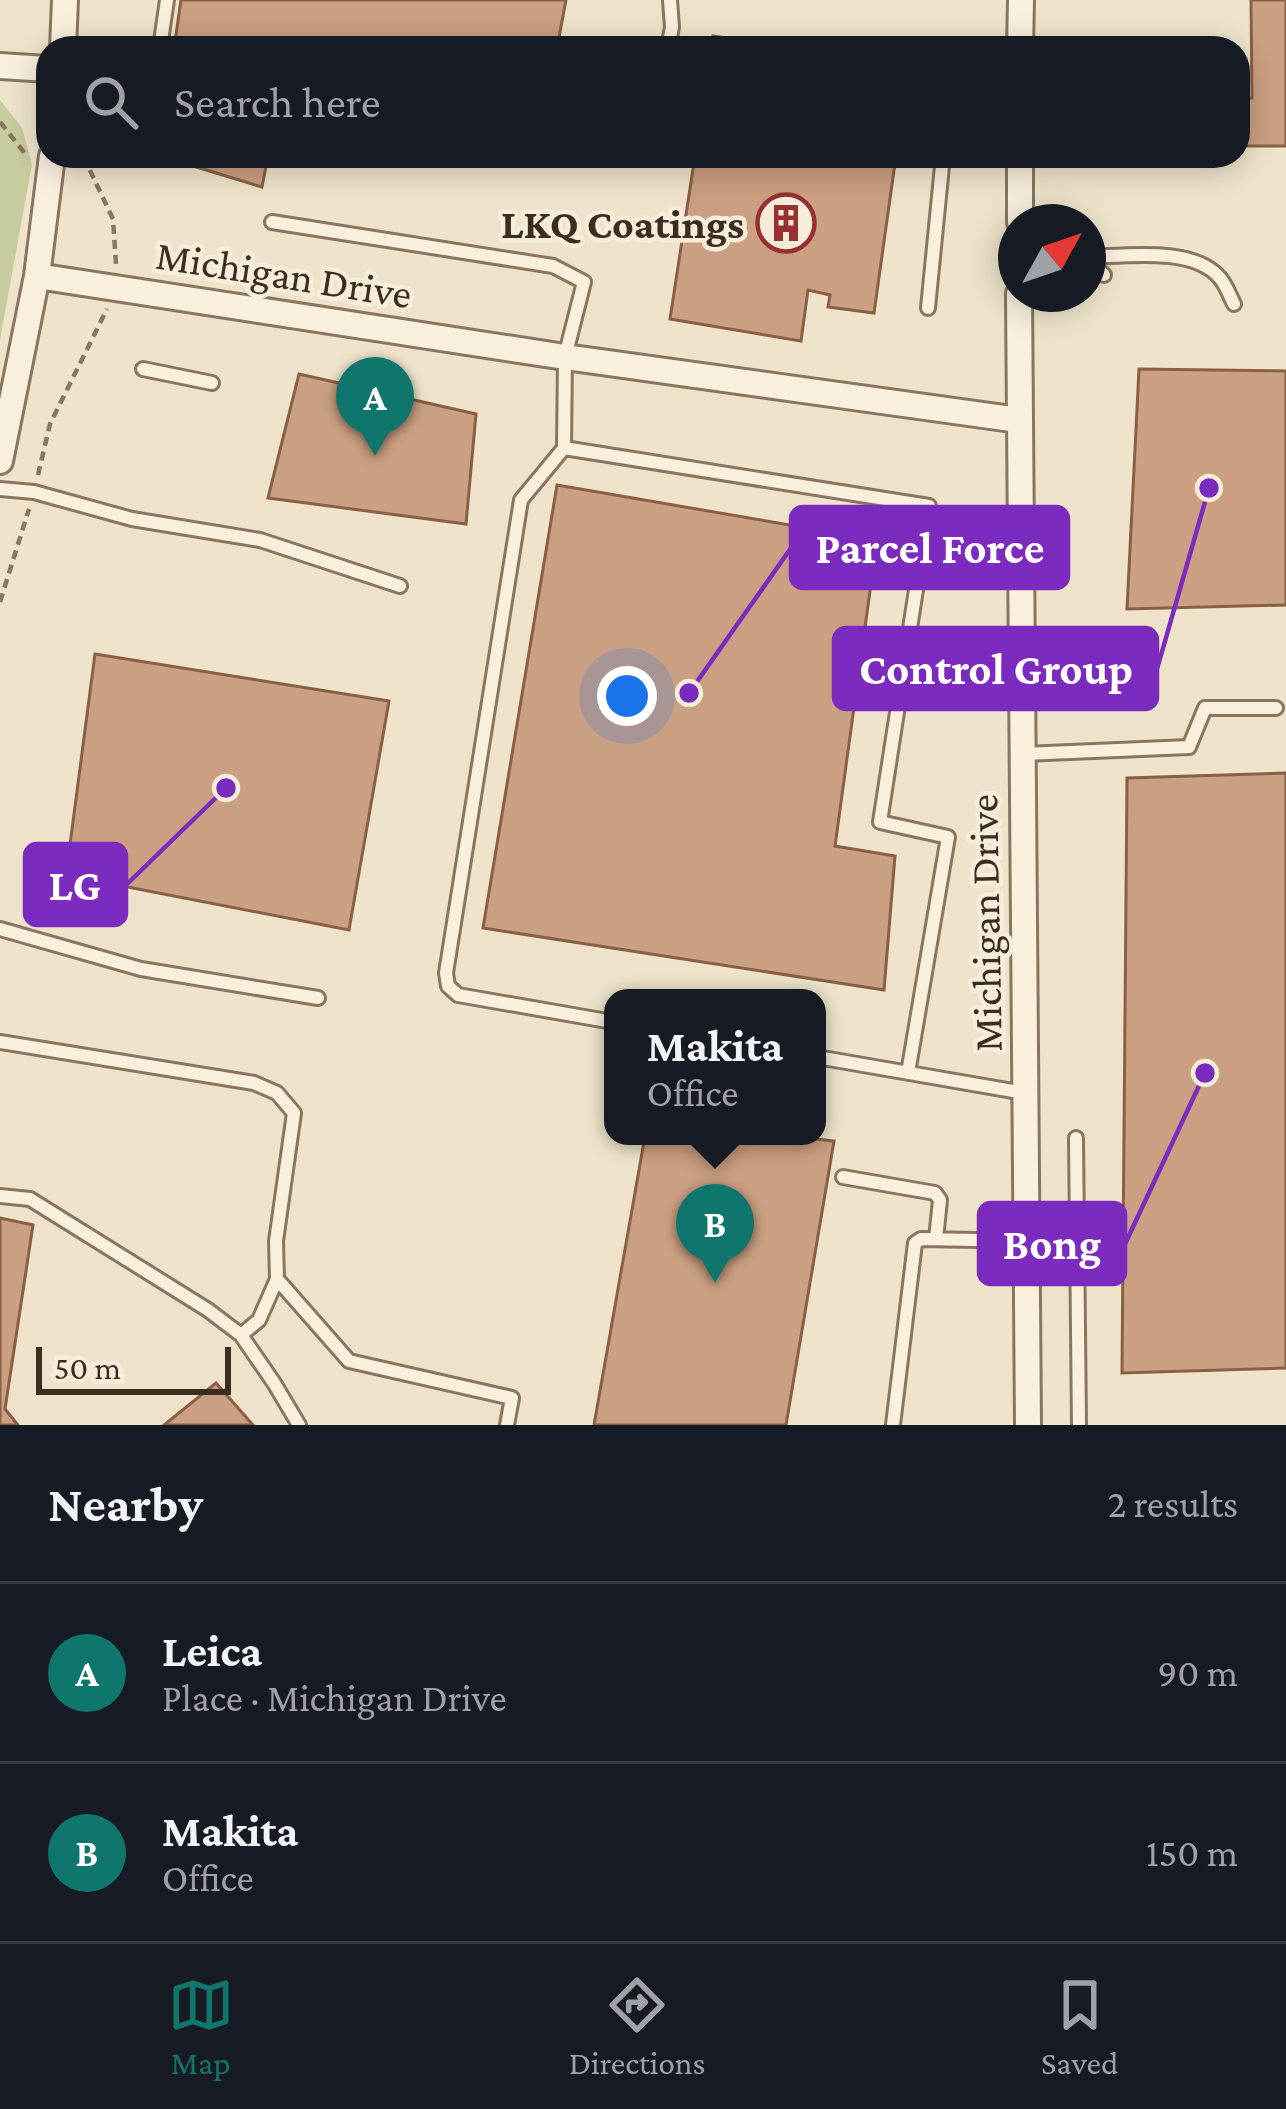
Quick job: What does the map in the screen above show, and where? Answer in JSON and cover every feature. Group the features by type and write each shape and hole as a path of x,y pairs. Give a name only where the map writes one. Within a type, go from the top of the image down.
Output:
{"street":[{"path":"64,36 65,0"},
{"path":"1021,0 1021,36"},
{"path":"0,66 36,68"},
{"path":"1,451 37,276 50,168"},
{"path":"1020,168 1020,204"},
{"name":"Michigan Drive","path":"37,276 1019,420"},
{"name":"Michigan Drive","path":"1019,312 1028,1425"}],"lane":[{"path":"162,36 167,0"},
{"path":"670,0 670,36"},
{"path":"928,308 942,168"},
{"path":"272,222 553,266 584,282 565,357 564,448 520,500 446,973 448,986 458,995 604,1020"},
{"path":"1106,258 1169,256 1203,264 1222,279 1234,304"},
{"path":"143,369 212,382"},
{"path":"564,448 928,506 880,822 948,837 908,1073"},
{"path":"0,489 34,492 132,519 260,539 400,586"},
{"path":"1022,754 1189,747 1205,708 1276,708"},
{"path":"0,929 141,969 318,998"},
{"path":"0,1042 235,1079 278,1093 294,1113 276,1241 277,1279 260,1320 241,1335"},
{"path":"826,1059 1025,1093"},
{"path":"1076,1138 1079,1425"},
{"path":"843,1177 935,1193 940,1200 936,1239"},
{"path":"0,1196 30,1199 241,1335 298,1425"},
{"path":"893,1425 913,1248 921,1240 936,1239 1027,1241"},
{"path":"277,1279 349,1361 512,1398 507,1425"}],"path":[{"path":"0,602 50,424 118,288 113,219 89,168"}],"green space":[{"path":"0,100 22,128 32,164 0,340"}],"building":[{"path":"181,0 566,0 559,36 176,36"},
{"path":"1251,0 1286,0 1286,146 1250,146"},
{"path":"199,168 266,168 262,187"},
{"name":"LKQ Coatings","path":"693,168 894,168 874,313 828,307 830,295 808,290 801,341 670,319"},
{"path":"1139,369 1286,371 1286,605 1127,609"},
{"path":"299,374 476,414 466,524 268,498"},
{"path":"557,485 877,540 835,846 895,856 884,990 483,928"},
{"path":"95,654 389,701 349,930 66,875"},
{"path":"1286,773 1286,1368 1122,1373 1127,778"},
{"path":"826,1140 834,1141 786,1425 594,1425 643,1145 826,1145"},
{"path":"0,1218 33,1225 5,1409 18,1425 0,1425"},
{"path":"216,1383 253,1425 164,1425"}],"place":[{"name":"LKQ Coatings","path":"786,223"},
{"name":"Leica","path":"375,456"},
{"name":"Control Group","path":"1209,488"},
{"name":"Parcel Force","path":"689,693"},
{"name":"LG","path":"226,788"},
{"name":"Bong","path":"1205,1073"},
{"name":"Makita","path":"715,1283"}]}
